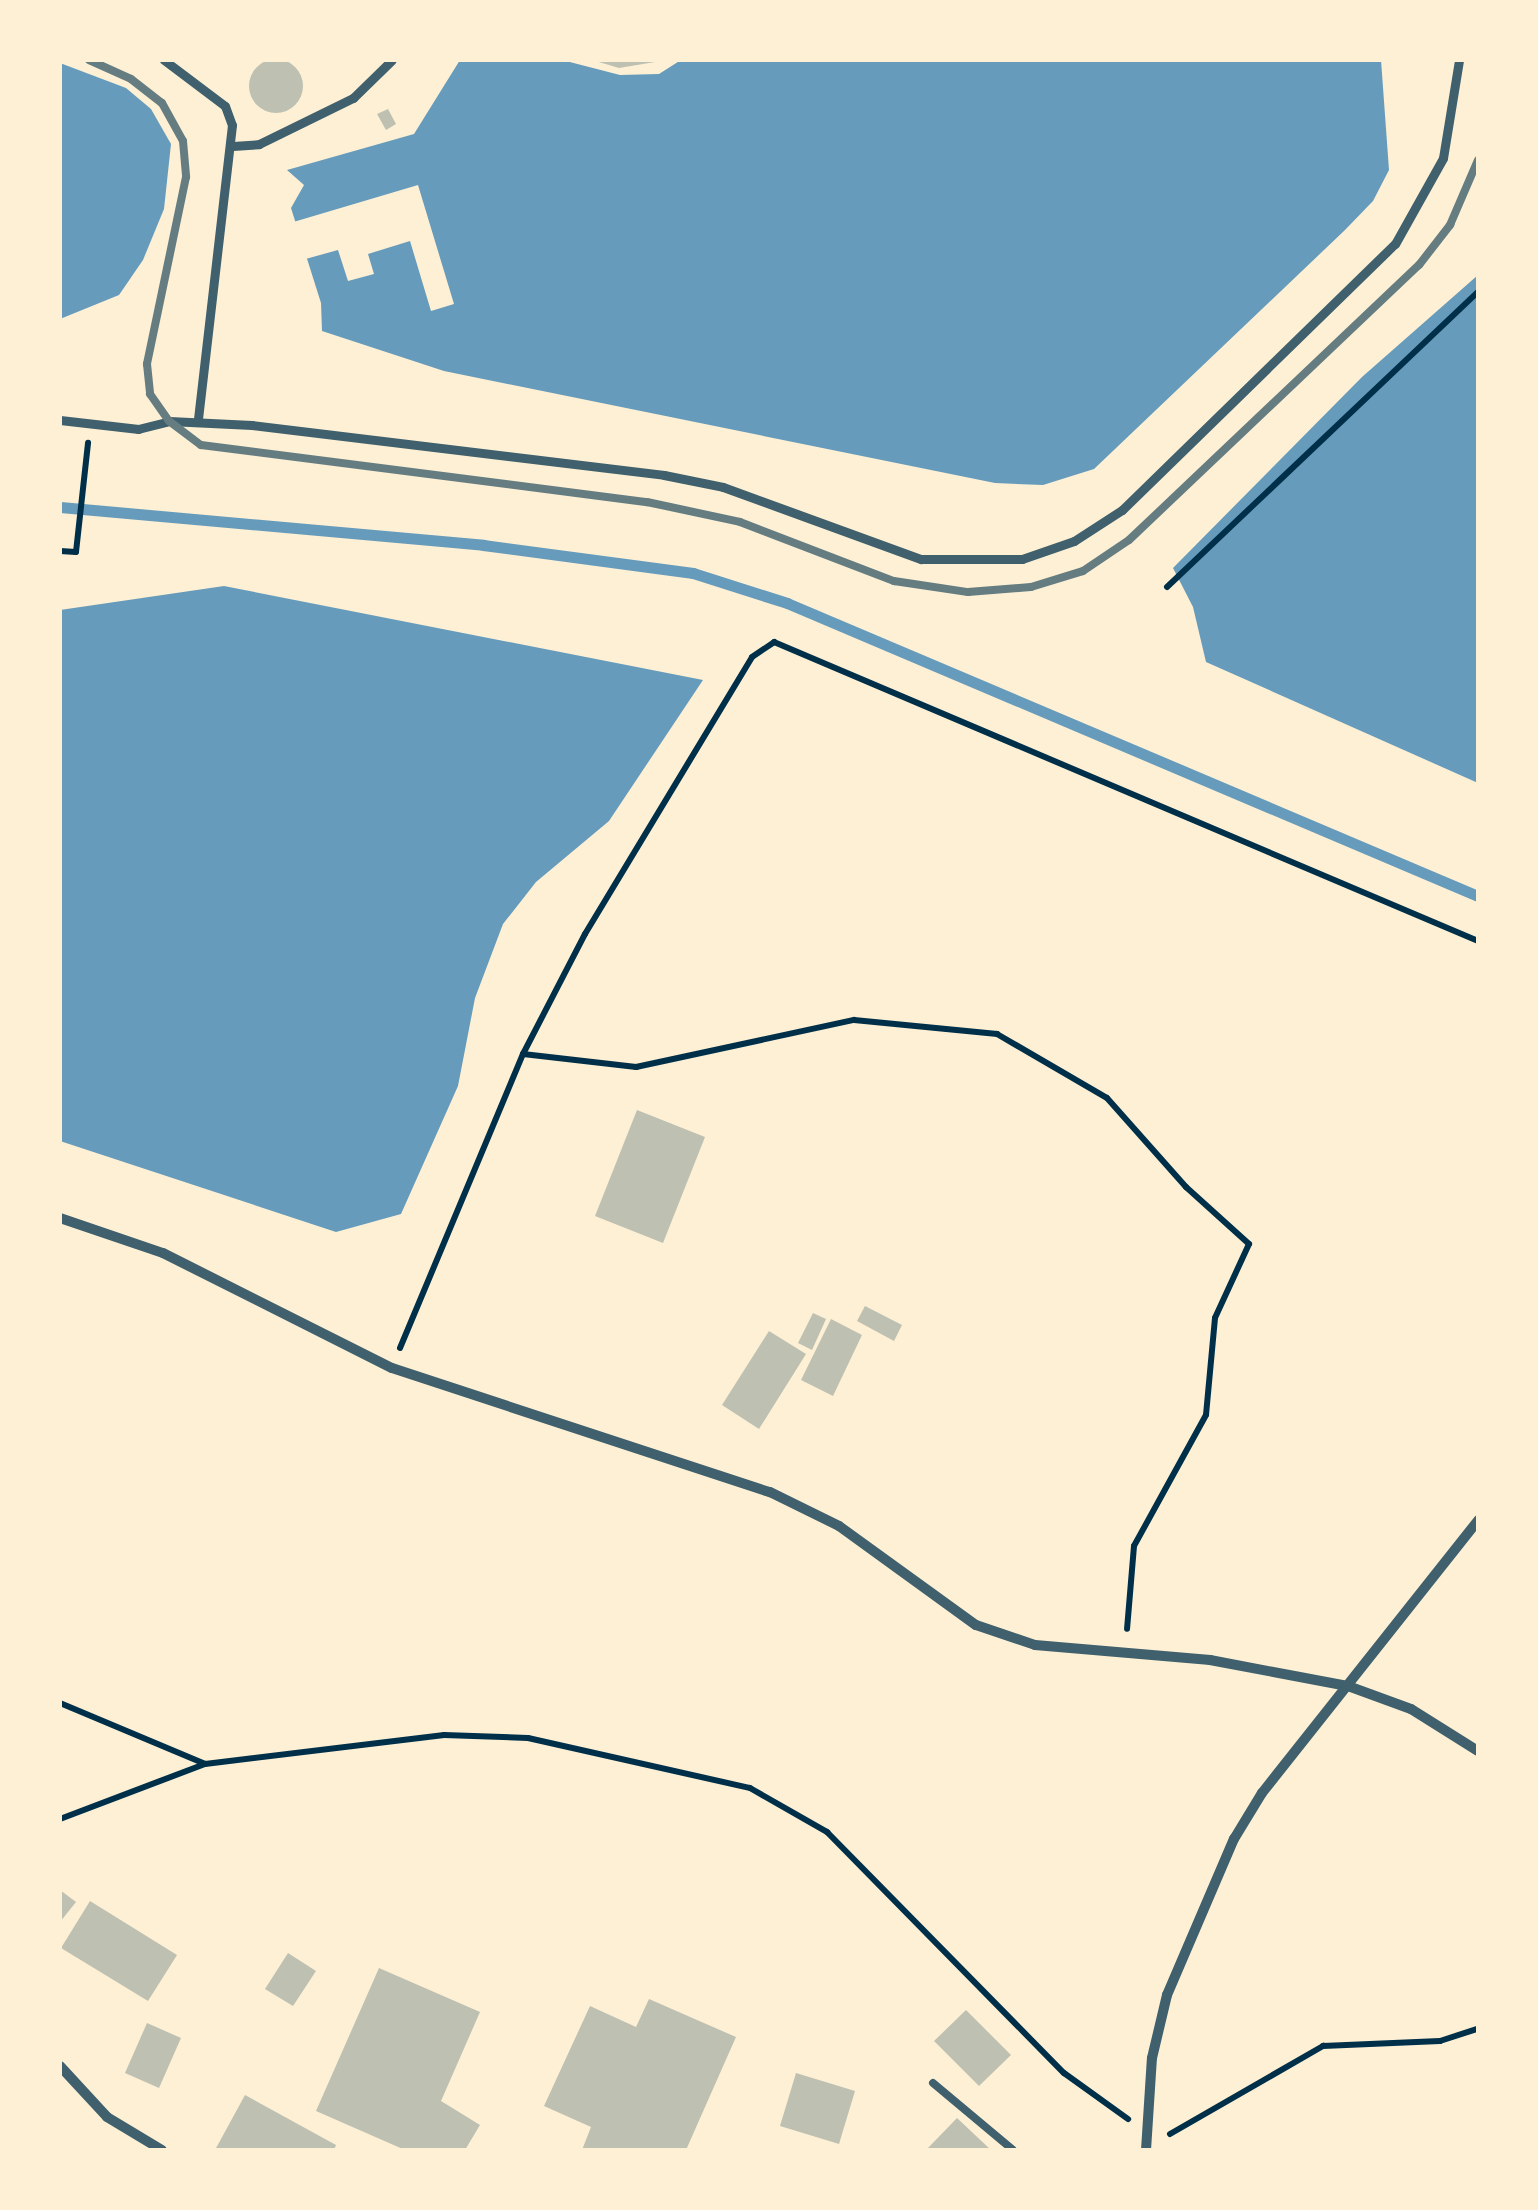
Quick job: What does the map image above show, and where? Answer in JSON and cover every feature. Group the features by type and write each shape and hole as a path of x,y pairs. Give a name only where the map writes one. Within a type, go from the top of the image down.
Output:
{"street":[{"path":"164,60 225,106 233,146 198,421"},
{"path":"233,146 259,144 353,98 392,60"},
{"path":"60,420 138,429 198,421 664,475 723,487 922,559 1022,559 1074,542 1122,510 1395,244 1444,158 1459,60"},
{"path":"60,1218 163,1254 392,1368 770,1492 839,1526 976,1625 1036,1646 1210,1660 1348,1686 1411,1709 1478,1750"},
{"path":"1146,2150 1167,1996 1210,1892 1262,1793 1478,1520"},
{"path":"60,2066 108,2117 162,2150"}],"lane":[{"path":"934,2083 1013,2150"}],"path":[{"path":"1168,587 1478,292"},
{"path":"60,552 76,552 86,461"},
{"path":"392,1368 523,1054 586,934 752,657 774,642 1478,941"},
{"path":"523,1054 636,1067 854,1020 997,1034 1108,1098 1186,1187 1249,1244 1214,1318 1206,1415 1134,1546 1126,1654"},
{"path":"60,1704 205,1764"},
{"path":"60,1820 205,1764 368,1740 528,1738 750,1788 827,1832 1064,2073 1119,2115 1147,2126"},
{"path":"1157,2150 1166,2136 1323,2046 1440,2041 1478,2029"}],"water":[{"path":"460,60 562,60 620,75 659,74 681,60 1381,60 1389,170 1373,201 1345,230 1094,469 1043,485 995,483 444,371 322,331 321,303 291,208 304,185 287,170 414,134"},
{"path":"60,63 126,88 151,109 171,144 164,209 143,260 119,295 60,319"},
{"path":"1478,275 1478,783 1206,662 1193,607 1173,568 1362,377"},
{"path":"224,586 703,680 609,821 536,882 503,924 475,998 458,1086 401,1214 336,1232 60,1141 60,610"}],"pier":[{"path":"418,185 454,304 431,311 410,241 368,254 374,274 348,281 338,250 302,260 290,223"}],"building":[{"path":"276,59 295,67 303,86 295,105 276,113 257,105 249,86 257,67"},
{"path":"592,60 667,60 619,68"},
{"path":"388,109 396,124 386,130 377,114"},
{"path":"637,1110 705,1137 663,1243 595,1216"},
{"path":"865,1306 902,1325 894,1341 857,1321"},
{"path":"813,1313 826,1319 812,1350 798,1343"},
{"path":"831,1319 862,1335 833,1396 801,1380"},
{"path":"769,1331 806,1354 759,1429 722,1405"},
{"path":"60,1890 76,1902 60,1922"},
{"path":"90,1901 177,1955 148,2001 61,1948"},
{"path":"288,1953 316,1971 293,2006 265,1989"},
{"path":"379,1968 480,2012 441,2101 480,2125 465,2150 405,2150 316,2111"},
{"path":"649,1999 736,2037 686,2150 582,2150 591,2127 544,2106 590,2006 636,2027"},
{"path":"966,2010 1011,2055 979,2086 934,2041"},
{"path":"147,2023 181,2038 159,2088 125,2073"},
{"path":"796,2073 855,2091 839,2144 780,2126"},
{"path":"245,2095 336,2145 334,2150 215,2150"},
{"path":"957,2118 991,2150 926,2150"}],"waterway":[{"path":"60,507 483,545 693,573 787,603 1478,896"}],"railway":[{"path":"89,60 131,79 162,103 183,141 186,177 147,364 150,394 169,421 201,445 647,502 740,522 894,581 968,592 1031,587 1083,571 1129,540 1419,265 1450,225 1478,160"}]}
